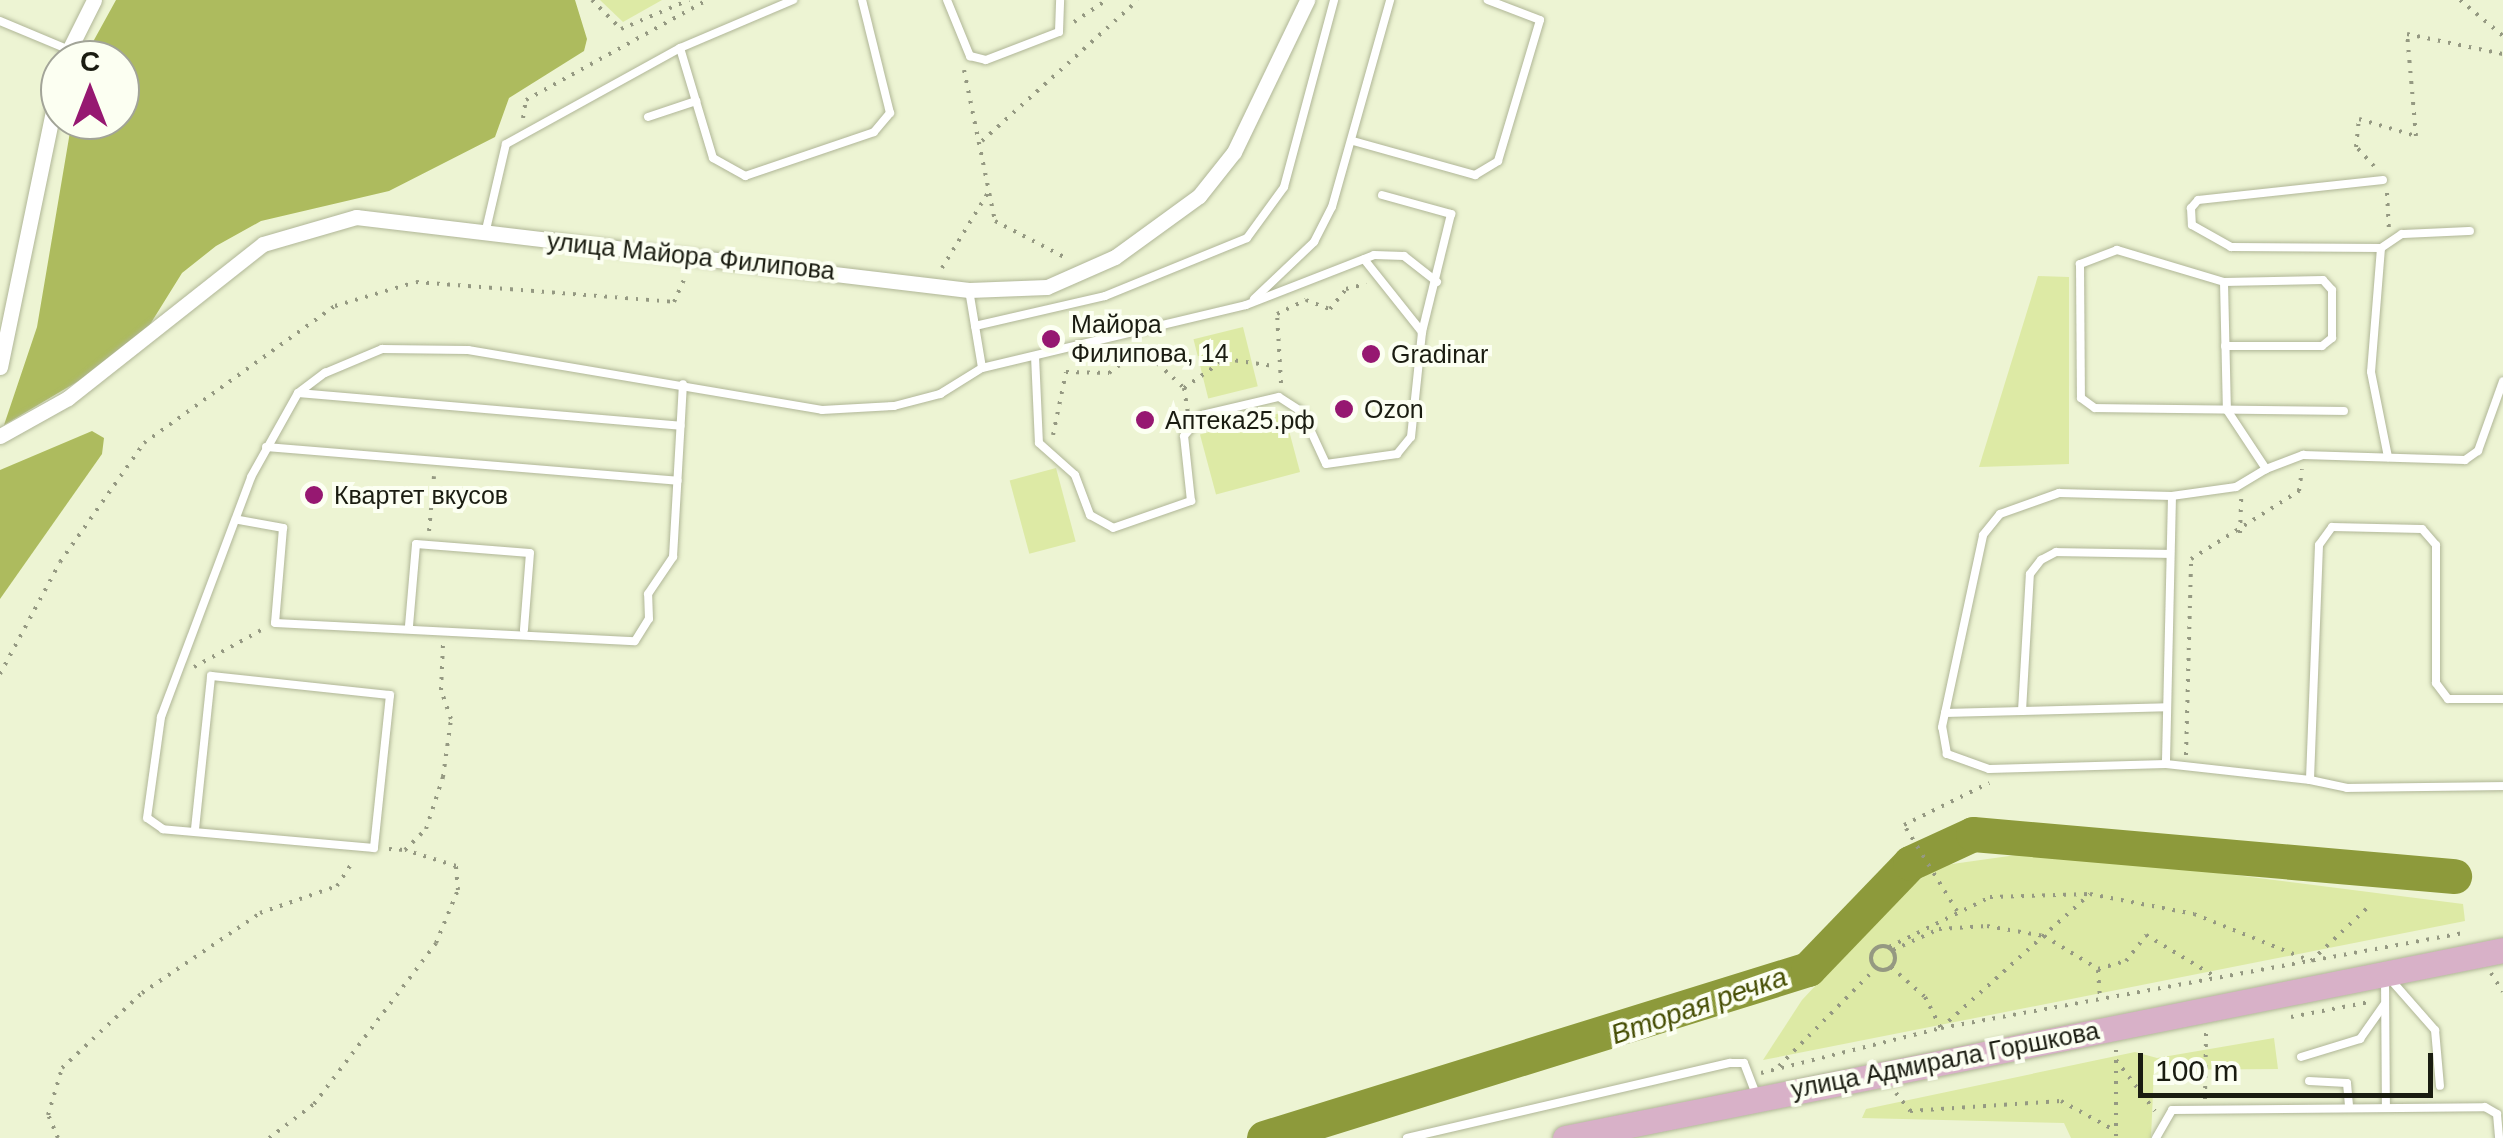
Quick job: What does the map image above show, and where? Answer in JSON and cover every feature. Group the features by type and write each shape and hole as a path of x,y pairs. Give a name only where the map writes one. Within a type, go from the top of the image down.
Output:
{"main road":[{"name":"улица Адмирала Горшкова","path":"1564,1138 1618,1133 1755,1086 2503,950"}],"street":[{"path":"74,40 94,0"},
{"name":"улица Майора Филипова","path":"0,436 68,398 262,244 356,218 969,290 1047,287 1090,268 1200,196 1234,152 1308,0"},
{"path":"0,367 47,140"}],"lane":[{"path":"485,234 506,144 680,48 793,0"},
{"path":"680,48 713,158 744,176 874,132 892,94 862,0"},
{"path":"947,0 970,56 986,60 1060,32 1060,0"},
{"path":"975,326 1105,296 1247,238 1284,187 1334,0"},
{"path":"1246,305 1314,242 1353,142 1390,0"},
{"path":"1353,142 1475,175 1498,161 1540,20 1488,0"},
{"path":"0,21 40,42"},
{"path":"648,117 696,100"},
{"path":"2382,180 2198,200 2191,208 2192,225 2231,247 2385,245 2470,232"},
{"path":"1035,356 1035,423 1039,443 1075,475 1090,515 1114,528 1191,501 1189,422 1294,400 1326,464 1397,454 1411,437 1422,332 1438,282 1450,214 1382,195"},
{"path":"2385,245 2370,372 2388,457"},
{"path":"2225,346 2322,346 2332,338 2332,290 2322,280 2224,282 2117,250 2094,252 2080,264 2081,398 2095,408 2344,411"},
{"path":"195,828 211,676 390,695 374,848 195,828 163,829 147,818 146,786 177,676 266,447 298,393 354,357 412,346 683,384 822,410 894,406 940,394 982,368 1246,305 1364,259 1404,256 1438,282"},
{"path":"1364,259 1422,332"},
{"path":"2224,282 2226,410 2266,470"},
{"path":"969,290 982,368"},
{"path":"2503,381 2478,450 2464,460 2304,455 2242,484 2172,496 2059,493 2000,514 1983,535 1945,713 1947,754 1966,766 2166,764 2310,780 2347,788 2503,786"},
{"path":"239,520 284,528 275,622 524,630 635,642 645,632 648,594 673,556 683,384"},
{"path":"298,393 681,426"},
{"path":"266,447 678,481"},
{"path":"2166,764 2172,496"},
{"path":"2310,780 2318,545 2332,527 2422,528 2436,544 2436,683 2448,699 2503,699"},
{"path":"408,626 416,544 530,553 524,630"},
{"path":"2022,711 2030,574 2042,560 2056,552 2170,554"},
{"path":"1945,713 2167,708"},
{"path":"2385,973 2386,1107"},
{"path":"2385,973 2435,1030 2440,1086"},
{"path":"2301,1057 2360,1039 2384,1006"},
{"path":"1407,1138 1667,1085 1707,1067 1744,1063 1755,1086"},
{"path":"2309,1081 2347,1083 2349,1108"},
{"path":"2156,1138 2162,1117 2204,1110 2386,1107 2490,1108 2499,1138"}],"path":[{"path":"592,0 622,29 689,0"},
{"path":"530,120 523,118 526,100 707,0"},
{"path":"1060,32 1108,0"},
{"path":"982,141 1138,0"},
{"path":"2460,0 2503,36"},
{"path":"2385,245 2382,180 2356,147 2359,119 2416,136 2407,34 2503,54"},
{"path":"970,56 960,80 982,141 995,222 1090,268"},
{"path":"930,285 989,191"},
{"path":"1294,400 1274,366 1277,314 1306,300 1330,309 1346,289 1385,285"},
{"path":"1035,423 1043,434 1059,430 1066,372 1109,373 1142,349 1184,388 1189,422"},
{"path":"1184,388 1226,360 1274,366"},
{"path":"2186,765 2192,559 2240,533 2299,491 2304,455"},
{"path":"428,545 435,461"},
{"path":"2240,533 2242,484"},
{"path":"177,676 275,622"},
{"path":"404,850 426,829 443,777 451,719 440,690 444,627"},
{"path":"1956,910 1904,825 2022,768"},
{"path":"58,1138 48,1115 62,1068 142,993 260,913 338,886 361,848"},
{"path":"268,1138 314,1104 436,944 458,890 456,866 404,850 374,848"},
{"path":"1940,1028 2090,894"},
{"path":"1891,948 1956,910 1990,897 2090,894 2194,914 2311,961"},
{"path":"2311,961 2366,908"},
{"path":"1876,968 1872,954 1963,926 2044,936 2098,969 2126,961 2146,935 2219,979"},
{"path":"1776,1070 1940,1028 2484,930"},
{"path":"1891,948 1891,967"},
{"path":"1755,1086 1776,1070 1876,968 1891,967 1924,996 1940,1028"},
{"path":"2098,969 2100,1000"},
{"path":"2490,974 2503,992"},
{"path":"2204,1110 2206,1034"},
{"path":"2116,1050 2116,1134"},
{"path":"2116,1060 2162,1117"},
{"path":"1896,1093 1910,1111 2062,1102 2116,1134"}],"green space":[{"path":"116,0 575,0 587,39 584,51 509,98 495,137 389,191 261,221 216,246 182,273 136,347 4,425 37,327 69,140 140,140 140,40 94,40"},
{"path":"600,0 662,0 623,22"},
{"path":"2038,276 2069,277 2069,464 1979,467"},
{"path":"1243,327 1258,386 1208,399 1194,339"},
{"path":"1284,412 1300,472 1216,494 1200,435"},
{"path":"92,431 104,438 102,454 0,599 0,470"},
{"path":"1056,468 1076,541 1029,554 1010,480"},
{"path":"2045,851 2463,904 2465,921 1763,1060 1802,1000 1904,891 1938,866"},
{"path":"2274,1038 2278,1069 2154,1070 2151,1138 2071,1138 2064,1123 1862,1118 1866,1109 2135,1052 2157,1058"}],"waterway":[{"name":"Вторая речка","path":"1264,1138 1808,969 1910,863 1973,834 2454,876"}],"place":[{"name":"Майора Филипова, 14","path":"1051,339"},
{"name":"Gradinar","path":"1371,354"},
{"name":"Ozon","path":"1344,409"},
{"name":"Аптека25.рф","path":"1145,420"},
{"name":"Квартет вкусов","path":"314,495"}]}
